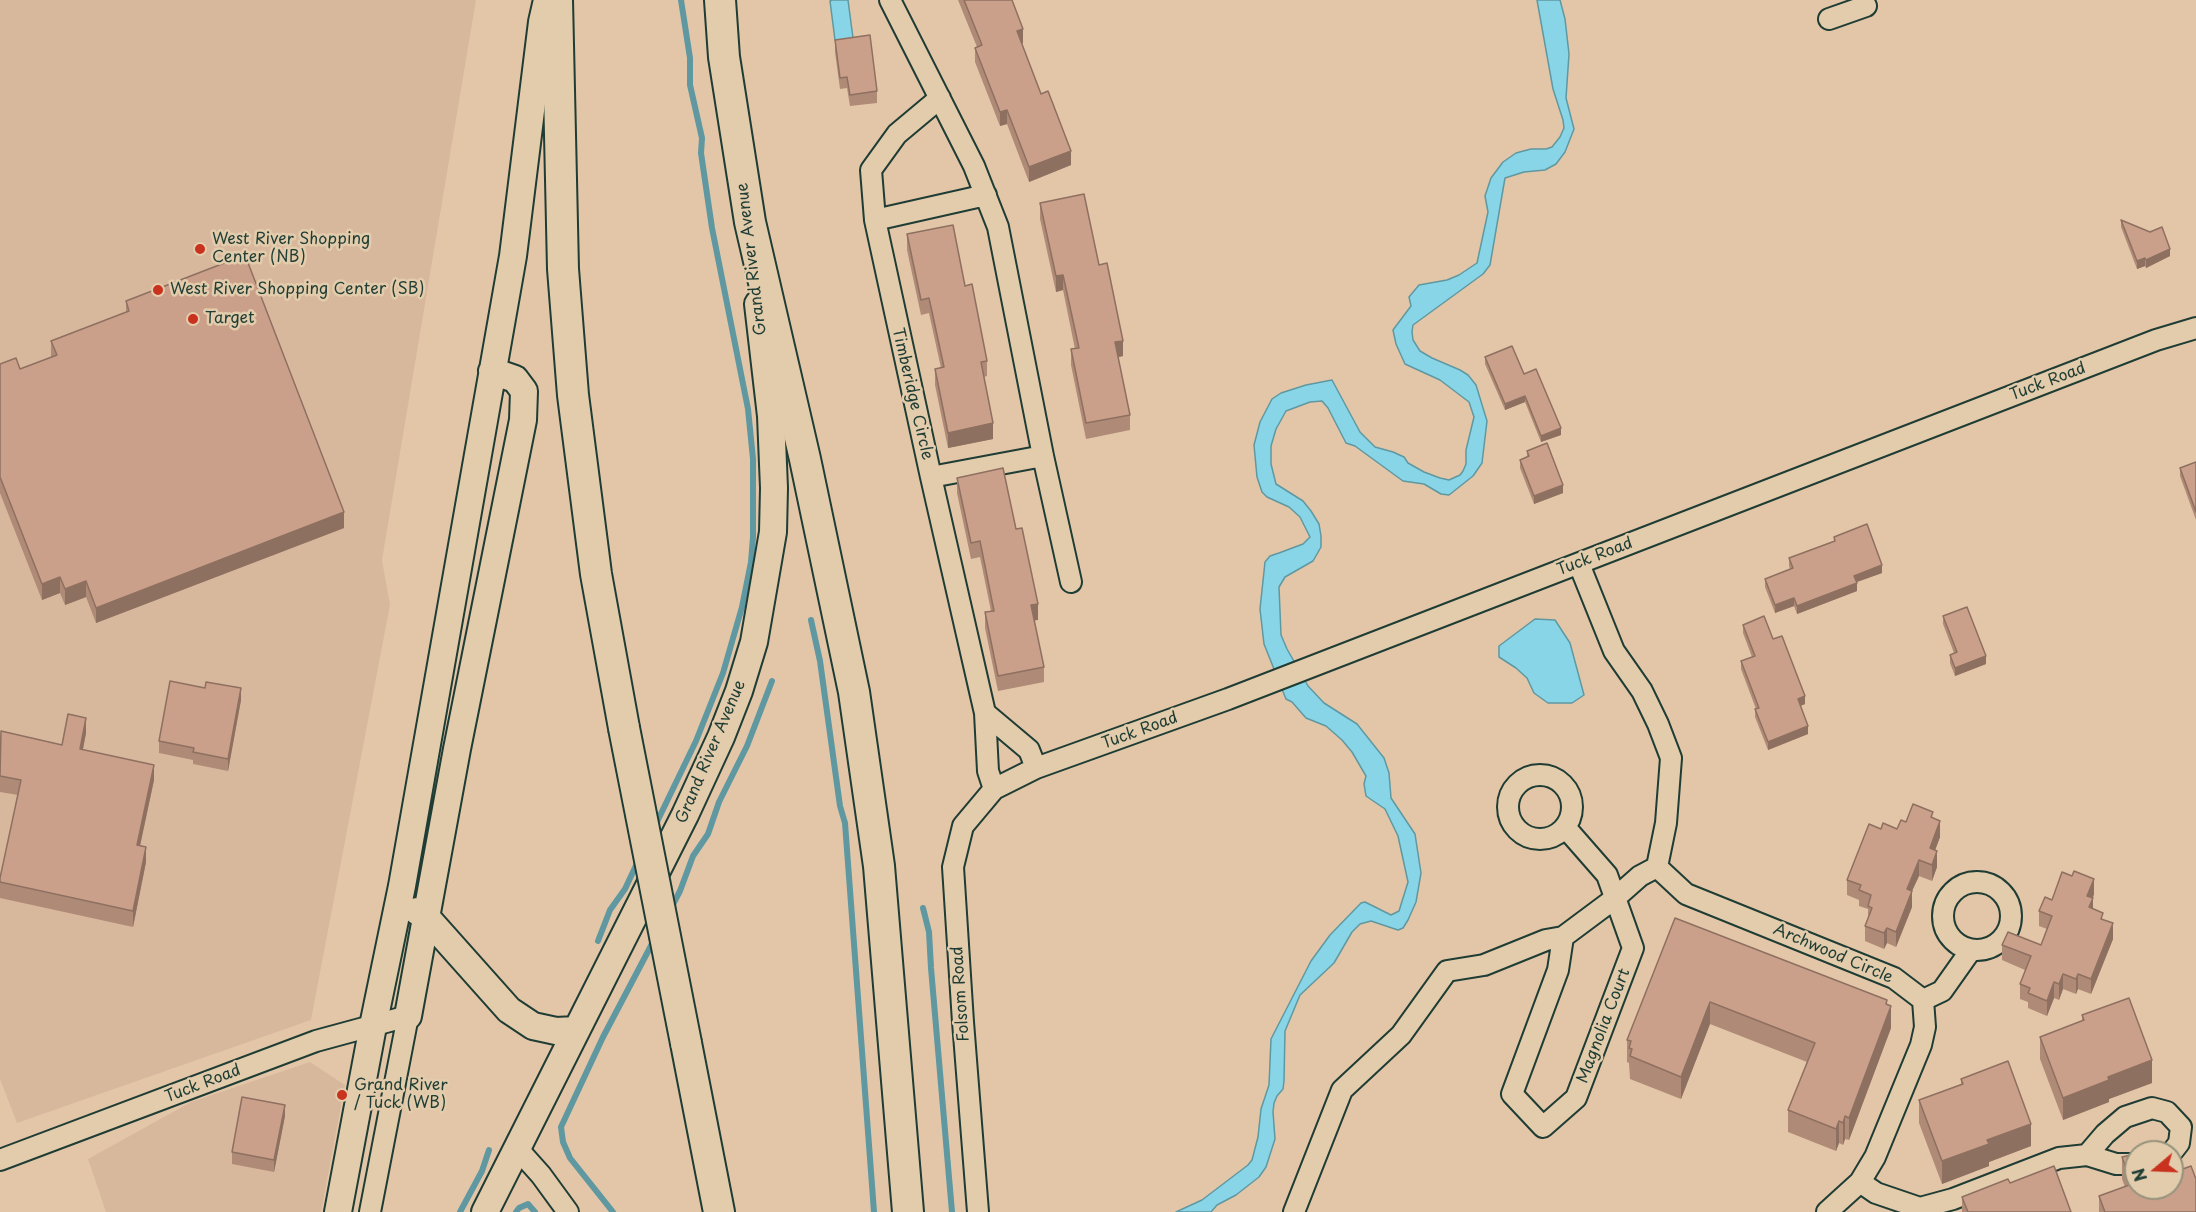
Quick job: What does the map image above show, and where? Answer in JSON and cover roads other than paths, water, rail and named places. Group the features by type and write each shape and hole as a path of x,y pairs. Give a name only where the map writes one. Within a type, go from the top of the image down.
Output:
{"highway":[{"path":"557,0 563,269 573,395 596,574 719,1212"},
{"name":"Grand River Avenue","path":"720,0 724,57 750,222"},
{"path":"750,222 805,459 854,692 879,866 908,1212"}],"main road":[{"path":"338,1212 372,1026 402,886 513,256 542,22 547,0"},
{"name":"Grand River Avenue","path":"485,1212 685,815 739,691 754,642 773,531 774,488 771,416 750,222"},
{"path":"408,1016 457,749 524,420 524,391 515,379 492,371"},
{"path":"432,716 445,729 457,749"},
{"path":"402,886 414,909 427,918 509,1010 533,1026 556,1031 575,1030"}],"street":[{"path":"890,0 974,166 998,227 1043,456 1071,582"},
{"path":"1829,19 1853,6"},
{"name":"Timberidge Circle","path":"940,98 897,134 871,170 875,220 985,713 988,771 994,789"},
{"path":"875,220 986,195"},
{"name":"Tuck Road","path":"994,789 1036,768 1269,683 2156,340 2196,328"},
{"path":"931,477 1043,456"},
{"path":"1294,1212 1342,1090 1401,1035 1448,971 1484,965 1546,940 1563,937 1614,899 1640,876 1657,867 1666,823 1671,758 1642,691 1614,651 1579,564"},
{"path":"985,713 1029,750 1036,768"},
{"name":"Folsom Road","path":"978,1212 963,1033 953,867 963,826 994,789"},
{"name":"Magnolia Court","path":"1563,937 1558,970 1512,1094 1543,1127 1576,1098 1633,948 1607,875 1564,827"},
{"name":"Archwood Circle","path":"1657,867 1686,894 1894,978 1923,1000"},
{"path":"1827,1212 1860,1182 1875,1157 1921,1045 1925,1027 1923,1000 1942,991 1971,950"},
{"path":"370,1212 408,1016"},
{"name":"Tuck Road","path":"0,1160 316,1041 408,1016"},
{"path":"2087,1155 2105,1134 2125,1117 2152,1108 2167,1112 2181,1127 2180,1140"},
{"path":"516,1147 542,1175 568,1212"},
{"path":"1860,1182 1876,1193 1920,1208 1953,1199 2059,1158 2087,1155 2116,1164 2124,1164"}],"water":[{"path":"848,0 853,38 840,42 835,40 830,1"},
{"path":"1537,0 1560,0 1565,19 1569,54 1566,98 1574,129 1565,152 1556,164 1545,170 1524,172 1505,178 1490,265 1483,274 1413,325 1412,332 1413,340 1420,351 1460,370 1468,375 1476,385 1487,421 1482,463 1473,476 1449,495 1441,494 1424,484 1403,481 1355,446 1346,443 1322,401 1310,402 1286,411 1276,429 1271,446 1271,464 1276,484 1303,501 1319,524 1321,536 1321,547 1313,561 1285,577 1279,587 1281,635 1308,686 1324,703 1357,724 1384,758 1389,773 1391,798 1415,834 1421,873 1416,902 1403,928 1398,930 1371,921 1360,924 1352,932 1334,963 1300,995 1285,1031 1283,1089 1277,1096 1273,1112 1275,1139 1266,1167 1259,1177 1236,1195 1217,1205 1211,1212 1176,1212 1202,1200 1252,1160 1258,1137 1261,1109 1269,1085 1271,1039 1311,961 1330,935 1361,903 1365,902 1391,915 1399,911 1408,882 1398,836 1385,809 1366,796 1364,784 1366,776 1352,752 1326,726 1306,718 1292,702 1286,699 1264,644 1260,609 1265,562 1270,556 1303,544 1310,537 1300,517 1289,507 1267,497 1262,492 1257,477 1254,445 1260,422 1272,399 1281,393 1332,380 1360,432 1375,447 1404,457 1408,463 1440,478 1449,480 1463,471 1474,417 1469,402 1440,380 1405,364 1396,344 1393,330 1411,306 1409,297 1419,285 1447,280 1477,263 1488,212 1485,196 1491,178 1503,162 1516,153 1552,147 1564,128 1553,89"},
{"path":"1535,619 1555,620 1570,643 1584,695 1572,703 1548,703 1534,693 1527,678 1499,657 1499,646"}],"waterway":[{"path":"655,826 696,741 723,673 742,607 751,562 753,537 753,459 748,409 712,228 701,153 702,138 690,85 690,58 681,0"},
{"path":"811,620 820,661 840,806 845,823 874,1212"},
{"path":"670,910 693,856 708,834 719,802 747,746 772,681"},
{"path":"598,941 610,910 625,889 639,859"},
{"path":"923,908 929,932 952,1212"},
{"path":"613,1212 570,1158 563,1142 561,1127 603,1037 654,940"},
{"path":"460,1212 482,1171 489,1150"},
{"path":"516,1212 528,1204 535,1212"}],"place":[{"name":"West River Shopping Center (NB)","path":"200,249"},
{"name":"West River Shopping Center (SB)","path":"158,290"},
{"name":"Target","path":"193,319"},
{"name":"Grand River / Tuck (WB)","path":"342,1095"}]}
